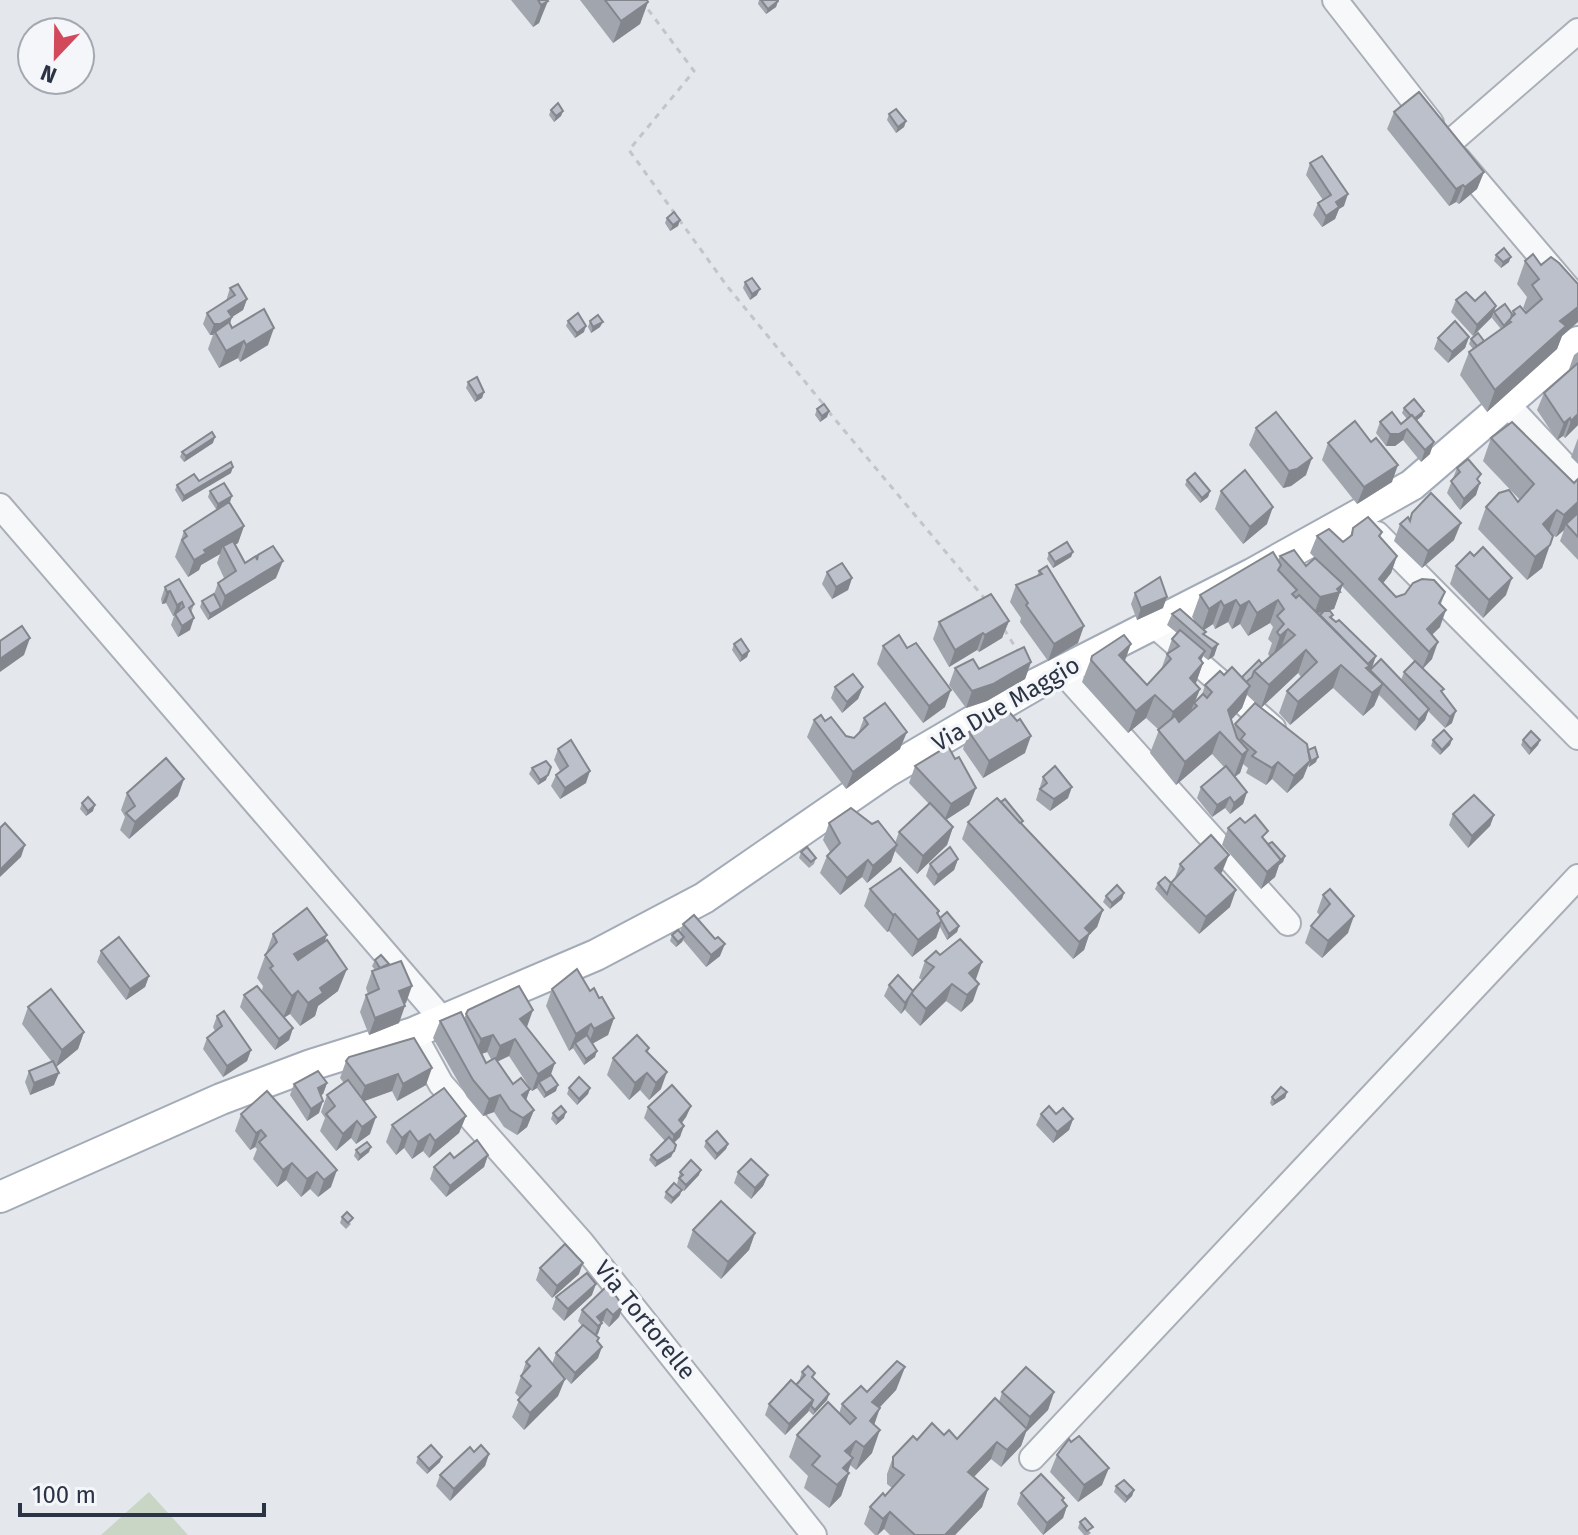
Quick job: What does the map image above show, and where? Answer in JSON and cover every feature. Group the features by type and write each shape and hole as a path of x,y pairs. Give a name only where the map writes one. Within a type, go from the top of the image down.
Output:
{"main road":[{"name":"Via Due Maggio","path":"0,1197 221,1099 311,1065 413,1033 441,1018 596,955 704,898 888,771 1049,677 1412,485 1578,342"}],"street":[{"path":"1335,0 1447,145 1578,300"},
{"path":"1447,145 1578,31"},
{"path":"1506,403 1578,480"},
{"path":"0,506 441,1018"},
{"path":"1359,514 1406,567 1578,737"},
{"path":"1153,624 1290,743"},
{"path":"1049,677 1288,923"},
{"path":"1032,1458 1578,877"},
{"name":"Via Tortorelle","path":"413,1033 441,1084 581,1242 814,1535"}],"path":[{"path":"641,0 694,71 629,150 727,286 988,602"},
{"path":"1004,629 1049,677"}],"green space":[{"path":"149,1492 188,1535 101,1535"}],"building":[{"path":"605,0 647,0 648,2 621,21"},
{"path":"761,0 778,0 778,1 768,9"},
{"path":"1419,92 1484,172 1465,187 1456,189 1394,112"},
{"path":"558,103 563,111 556,116 551,110"},
{"path":"896,109 906,121 898,127 889,114"},
{"path":"1322,156 1348,194 1336,202 1339,207 1326,216 1318,203 1331,195 1310,163"},
{"path":"674,212 680,220 673,225 667,218"},
{"path":"1504,248 1511,257 1503,262 1496,255"},
{"path":"1533,254 1541,265 1551,257 1578,284 1578,307 1560,321 1566,326 1495,390 1469,352 1511,322 1508,320 1515,314 1513,311 1520,306 1526,313 1542,299 1532,285 1539,279 1525,261"},
{"path":"752,278 760,289 752,294 745,282"},
{"path":"238,284 247,299 228,311 232,317 214,324 207,313 235,295 230,288"},
{"path":"1466,292 1475,301 1485,292 1496,306 1477,325 1456,300"},
{"path":"1505,304 1512,314 1504,326 1494,312"},
{"path":"264,309 274,328 246,345 244,341 226,351 215,332 229,322 232,328"},
{"path":"578,313 586,326 577,333 568,321"},
{"path":"598,315 603,322 593,327 590,321"},
{"path":"1455,321 1469,337 1452,352 1438,338"},
{"path":"1478,333 1484,341 1477,346 1471,339"},
{"path":"1578,363 1578,414 1564,423 1544,393"},
{"path":"477,377 484,392 477,396 468,382"},
{"path":"1414,399 1424,411 1414,419 1404,408"},
{"path":"824,404 829,411 822,416 817,409"},
{"path":"1276,412 1312,458 1297,469 1289,471 1256,428"},
{"path":"1392,412 1401,424 1412,415 1434,442 1425,450 1407,429 1399,434 1390,434 1380,422"},
{"path":"1355,421 1371,442 1376,438 1398,465 1364,487 1328,443"},
{"path":"1512,422 1574,483 1578,479 1578,502 1564,515 1557,510 1543,524 1553,536 1550,545 1535,557 1486,507 1499,493 1509,490 1518,502 1534,484 1491,438"},
{"path":"212,432 215,437 186,456 182,452"},
{"path":"1468,459 1481,474 1477,479 1480,483 1464,499 1451,481 1460,472 1457,468"},
{"path":"231,462 233,467 184,496 177,485 194,474 199,481"},
{"path":"1245,470 1273,507 1250,527 1221,491"},
{"path":"1195,473 1210,491 1202,498 1187,480"},
{"path":"224,483 232,496 218,504 210,491"},
{"path":"1431,493 1461,523 1428,551 1400,524 1408,517 1410,521 1412,513"},
{"path":"229,502 244,526 204,550 206,553 194,560 182,540 187,536 184,531"},
{"path":"1578,513 1578,537 1566,524"},
{"path":"1368,517 1382,532 1379,536 1397,556 1379,579 1396,597 1405,594 1413,583 1422,579 1434,580 1445,592 1439,603 1446,610 1427,629 1438,642 1429,652 1317,536 1329,529 1343,542 1352,535 1353,528"},
{"path":"233,541 245,563 256,556 257,560 258,555 273,546 283,561 225,596 218,583 236,571 223,546"},
{"path":"1067,542 1073,552 1055,562 1049,553"},
{"path":"1483,547 1512,578 1489,600 1456,566 1470,552 1474,556"},
{"path":"1294,550 1306,566 1315,558 1343,584 1337,589 1340,592 1320,597 1280,556"},
{"path":"1273,552 1281,565 1278,570 1297,590 1292,594 1296,598 1299,595 1370,666 1366,668 1383,684 1372,693 1341,665 1298,702 1287,691 1317,662 1306,650 1269,685 1254,671 1295,635 1288,629 1280,636 1277,632 1284,624 1277,616 1284,609 1278,600 1257,613 1249,601 1240,606 1236,600 1224,606 1221,601 1209,609 1200,595"},
{"path":"842,563 852,578 836,587 827,572"},
{"path":"1047,566 1084,626 1054,644 1026,605 1028,603 1016,585 1042,574 1039,571"},
{"path":"1160,577 1167,597 1141,608 1135,593"},
{"path":"179,579 194,604 189,608 194,618 182,626 175,614 184,607 182,602 177,605 165,587"},
{"path":"214,594 221,608 210,614 202,601"},
{"path":"991,594 1009,621 955,650 939,622"},
{"path":"1180,609 1206,632 1203,634 1218,644 1212,649 1172,614"},
{"path":"1330,611 1333,615 1330,617 1336,622 1339,620 1376,656 1368,664 1320,615"},
{"path":"22,626 30,638 0,659 0,641"},
{"path":"1180,630 1205,651 1199,658 1203,663 1190,678 1200,689 1173,712 1155,695 1136,711 1091,660 1092,656 1124,635 1131,644 1119,655 1147,685 1171,659 1167,654 1179,646 1172,639"},
{"path":"899,635 907,648 916,643 951,690 929,706 883,646"},
{"path":"741,639 749,651 742,656 734,644"},
{"path":"1024,647 1031,662 993,684 972,691 955,668 973,659 979,669"},
{"path":"1381,659 1429,709 1419,720 1370,670"},
{"path":"1259,660 1262,664 1246,682 1242,677"},
{"path":"1415,661 1444,689 1441,691 1456,711 1450,717 1404,672"},
{"path":"1232,667 1250,686 1228,710 1237,738 1248,750 1242,755 1220,732 1185,762 1158,730 1175,716 1179,722 1197,706 1194,703 1203,694 1207,698 1212,692 1205,685 1220,671 1224,675"},
{"path":"853,674 863,687 847,702 835,687"},
{"path":"885,703 907,732 853,772 814,720 821,715 825,721 831,717 846,736 854,738 868,724 864,718"},
{"path":"1255,703 1307,744 1310,761 1294,776 1278,762 1272,768 1252,756 1256,752 1241,739 1245,734 1235,724"},
{"path":"1005,707 1017,721 1020,719 1031,736 989,761 969,732"},
{"path":"1444,730 1452,739 1442,750 1433,740"},
{"path":"1531,731 1540,740 1531,749 1523,740"},
{"path":"571,740 590,771 565,788 556,775 568,766 558,749"},
{"path":"948,746 955,759 959,757 976,788 951,804 915,766"},
{"path":"1315,747 1318,757 1311,761 1308,750"},
{"path":"166,758 184,779 135,822 126,813 135,806 127,793"},
{"path":"546,761 551,767 548,775 540,780 532,768"},
{"path":"1055,766 1072,787 1054,799 1040,789 1047,783 1043,777"},
{"path":"1226,766 1247,792 1234,803 1230,797 1217,805 1201,787"},
{"path":"1474,795 1494,815 1472,836 1453,814"},
{"path":"88,797 95,805 88,811 82,803"},
{"path":"997,798 1103,910 1085,928 1090,933 1079,942 968,822"},
{"path":"1005,799 1023,821 1020,823 1001,802"},
{"path":"930,803 953,827 923,856 899,832"},
{"path":"851,808 872,824 878,821 897,845 873,866 868,860 847,878 827,856 840,843 829,823"},
{"path":"1255,815 1268,831 1262,837 1281,860 1267,872 1228,828 1240,818 1245,823"},
{"path":"5,823 25,845 0,870 0,828"},
{"path":"1211,835 1229,855 1215,868 1236,890 1206,917 1171,883 1184,869 1180,864"},
{"path":"1272,842 1285,856 1281,860 1268,844"},
{"path":"807,847 816,858 811,862 801,852"},
{"path":"950,847 958,859 938,875 930,864"},
{"path":"900,868 939,911 937,913 942,921 918,940 870,889"},
{"path":"1165,877 1171,883 1167,894 1158,883"},
{"path":"1117,885 1124,893 1112,903 1106,896"},
{"path":"1330,889 1354,916 1328,941 1311,926 1330,904 1323,895"},
{"path":"307,908 327,935 294,954 298,960 327,940 347,969 320,988 323,993 308,1003 298,991 292,996 270,968 273,966 265,955 277,942 273,934"},
{"path":"947,912 959,926 949,934 940,918"},
{"path":"694,915 715,939 718,937 725,944 711,955 683,924"},
{"path":"678,930 684,937 678,942 672,935"},
{"path":"119,937 149,976 130,989 101,951"},
{"path":"960,939 982,962 969,973 979,984 967,995 952,984 926,1009 911,993 934,967 925,961 936,951 940,955"},
{"path":"381,955 389,964 380,968 375,960"},
{"path":"401,961 412,986 399,991 405,1006 375,1018 366,995 379,989 372,971"},
{"path":"577,969 590,991 594,988 599,998 602,997 614,1018 594,1029 591,1024 576,1034 552,989"},
{"path":"898,975 913,991 905,1003 889,985"},
{"path":"257,986 293,1028 279,1039 244,995"},
{"path":"519,986 533,1010 520,1019 555,1063 538,1074 515,1039 500,1046 493,1035 481,1039 466,1014 468,1010"},
{"path":"51,989 84,1032 62,1050 28,1007"},
{"path":"224,1011 251,1050 227,1066 207,1038 222,1026 217,1016"},
{"path":"461,1012 486,1063 495,1058 513,1084 521,1078 530,1089 522,1095 534,1110 523,1118 510,1110 500,1095 489,1099 473,1080 440,1021"},
{"path":"587,1035 597,1051 586,1059 575,1043"},
{"path":"637,1035 649,1048 646,1051 667,1072 656,1083 647,1073 635,1083 613,1058"},
{"path":"414,1038 432,1068 403,1084 398,1074 365,1086 346,1061 349,1057"},
{"path":"53,1061 59,1073 34,1083 29,1071"},
{"path":"318,1071 327,1083 318,1088 323,1101 311,1109 294,1084"},
{"path":"551,1075 558,1085 546,1093 539,1082"},
{"path":"579,1077 590,1088 579,1099 569,1088"},
{"path":"348,1080 376,1117 362,1127 357,1121 343,1134 326,1114 335,1106 327,1095"},
{"path":"672,1085 691,1106 679,1120 684,1126 674,1135 648,1107"},
{"path":"1281,1087 1287,1092 1275,1101 1272,1097"},
{"path":"444,1088 466,1116 435,1141 430,1134 418,1142 410,1131 402,1138 392,1125"},
{"path":"267,1091 337,1170 324,1180 317,1172 307,1179 292,1163 283,1170 259,1142 266,1136 261,1130 256,1133 241,1114"},
{"path":"561,1106 566,1112 558,1119 553,1113"},
{"path":"1049,1106 1056,1114 1063,1108 1073,1119 1057,1132 1041,1114"},
{"path":"717,1131 728,1144 717,1154 706,1141"},
{"path":"669,1137 676,1145 674,1151 657,1161 651,1155"},
{"path":"477,1140 488,1155 450,1186 434,1167 450,1153 454,1158"},
{"path":"367,1142 371,1147 360,1155 356,1150"},
{"path":"751,1159 768,1175 755,1188 738,1172"},
{"path":"691,1160 701,1170 686,1185 679,1178 683,1175 680,1172"},
{"path":"674,1183 682,1190 673,1198 666,1192"},
{"path":"721,1201 755,1233 728,1262 693,1230"},
{"path":"347,1212 353,1218 348,1223 342,1217"},
{"path":"565,1244 583,1263 557,1286 540,1268"},
{"path":"587,1273 596,1284 568,1309 556,1297"},
{"path":"608,1285 623,1306 613,1315 607,1309 597,1317 602,1323 598,1326 582,1310"},
{"path":"583,1325 599,1338 597,1341 602,1347 575,1373 556,1353"},
{"path":"539,1348 565,1379 530,1413 518,1400 531,1386 521,1376 530,1366 526,1362"},
{"path":"897,1361 905,1367 872,1402 880,1408 870,1421 880,1430 864,1447 856,1441 845,1451 853,1458 843,1468 849,1473 837,1485 812,1465 820,1456 797,1435 828,1402 850,1424 856,1418 842,1404 861,1386 867,1392"},
{"path":"808,1366 815,1373 812,1377 829,1394 815,1410 811,1406 813,1400 796,1385"},
{"path":"1026,1367 1054,1392 1030,1417 1002,1392"},
{"path":"791,1380 813,1400 789,1424 769,1404"},
{"path":"995,1398 1027,1429 1007,1450 997,1442 968,1472 988,1489 945,1535 915,1535 890,1512 883,1519 870,1507 904,1475 893,1467 893,1457 913,1436 917,1440 932,1423 944,1435 949,1430 957,1439"},
{"path":"1079,1436 1109,1468 1084,1485 1057,1455 1069,1439 1071,1442"},
{"path":"431,1445 442,1457 429,1469 418,1457"},
{"path":"481,1445 489,1454 454,1489 440,1475 470,1447 474,1452"},
{"path":"1041,1474 1064,1498 1062,1500 1067,1506 1047,1523 1021,1493"},
{"path":"1124,1480 1134,1490 1127,1497 1116,1486"},
{"path":"1085,1518 1093,1527 1087,1531 1080,1522"}]}
